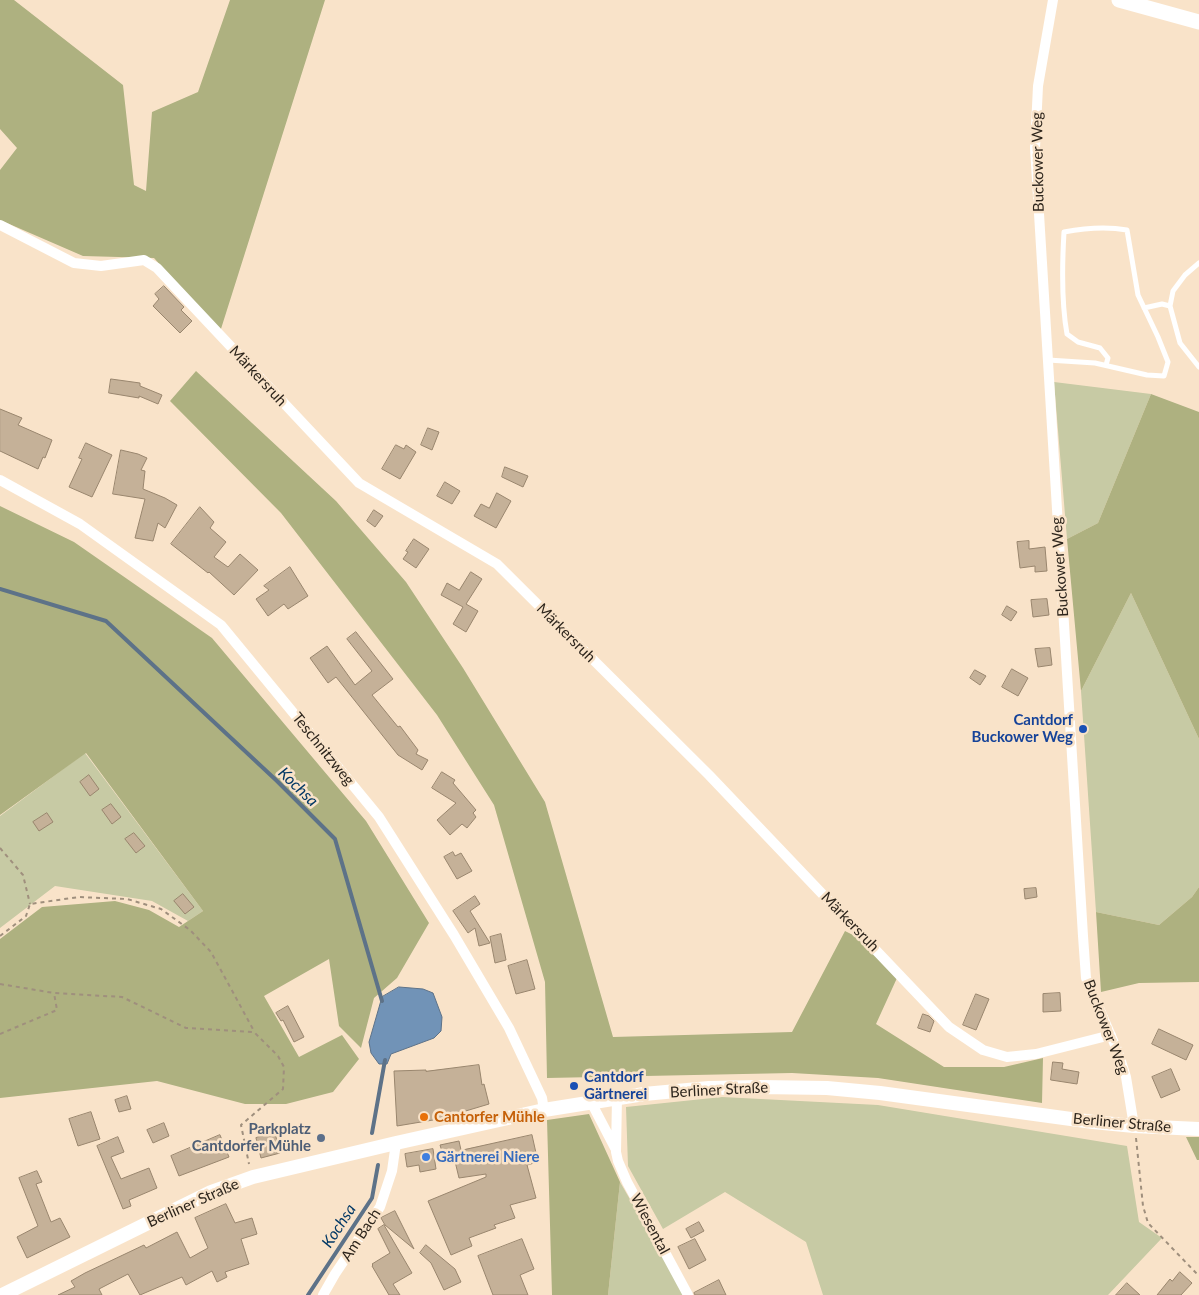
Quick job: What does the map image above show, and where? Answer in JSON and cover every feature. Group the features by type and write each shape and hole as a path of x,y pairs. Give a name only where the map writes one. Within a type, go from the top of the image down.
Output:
{"main road":[{"path":"1119,0 1199,22"},
{"name":"Berliner Straße","path":"2,1295 211,1192 253,1177 544,1110 616,1098 709,1088 827,1088 880,1093 1134,1126 1199,1129"}],"street":[{"name":"Buckower Weg","path":"1053,0 1038,86 1036,148 1047,360 1086,978 1111,1035 1126,1076 1134,1126"},
{"name":"Märkersruh","path":"0,225 74,263 102,266 144,260 157,268 359,484 497,564 709,775 949,1027 983,1050 1007,1057 1036,1054 1111,1035"},
{"name":"Teschnitzweg","path":"0,480 80,524 221,625 379,817 454,935 509,1028 542,1098 544,1110"},
{"name":"Wiesental","path":"616,1098 616,1152 618,1161 627,1182 688,1295"},
{"name":"Wiesental","path":"591,1102 616,1152"},
{"name":"Am Bach","path":"323,1295 380,1208 392,1171 396,1143"}],"lane":[{"path":"1047,360 1095,363 1106,366 1147,375 1164,376 1168,362 1138,295 1127,230 1112,227 1064,232 1062,257 1064,318 1067,334 1078,342 1100,348 1108,358 1106,366"},
{"path":"1199,262 1185,275 1173,291 1170,306 1180,344 1199,367"},
{"path":"1144,308 1162,304 1170,306"}],"path":[{"path":"0,848 23,875 30,904 26,916 0,936"},
{"path":"30,904 79,896 127,899 161,909 190,930 211,952 254,1032 278,1056 284,1067 283,1090 242,1125 253,1177"},
{"path":"0,984 54,993 122,997 186,1028 254,1032"},
{"path":"0,1034 57,1010 54,993"},
{"path":"1134,1126 1143,1206 1148,1223 1199,1276"}],"green space":[{"path":"0,0 14,0 123,85 134,185 146,191 152,112 198,92 230,0 325,0 220,332 154,258 83,256 0,220 0,170 17,148 0,129"},
{"path":"196,371 336,501 406,582 463,668 545,802 613,1037 792,1032 845,931 857,937 897,978 876,1024 944,1067 1004,1067 1043,1058 1042,1103 878,1078 792,1073 547,1078 545,982 494,805 437,715 281,513 170,401"},
{"path":"1054,382 1151,394 1098,523 1067,539"},
{"path":"1151,394 1199,412 1199,739 1131,593 1081,691 1067,539 1098,523"},
{"path":"0,506 74,542 212,638 366,821 429,923 397,978 374,998 361,1048 339,1026 329,959 264,996 299,1057 342,1035 359,1059 333,1092 286,1104 245,1104 157,1081 0,1098 0,939 42,907 115,901 149,910 179,927 203,911 86,753 0,815"},
{"path":"1131,593 1199,739 1199,887 1192,897 1159,925 1096,912 1081,691"},
{"path":"85,753 203,911 188,921 152,901 55,886 0,928 0,816"},
{"path":"1199,887 1199,982 1139,983 1101,992 1096,912 1159,925 1192,897"},
{"path":"722,1097 878,1105 1127,1146 1139,1222 1162,1238 1108,1295 823,1295 806,1242 725,1192 663,1229 628,1166 626,1107"},
{"path":"589,1114 620,1182 608,1295 552,1295 547,1120"},
{"path":"1186,1137 1199,1137 1199,1160 1197,1160"},
{"path":"620,1182 685,1295 608,1295"}],"water":[{"path":"399,987 423,989 433,993 442,1017 441,1031 434,1038 391,1054 387,1064 379,1064 371,1053 369,1042 382,997"}],"building":[{"path":"164,286 184,307 181,310 192,321 180,333 153,306 159,299 155,294"},
{"path":"111,379 140,383 140,386 162,395 158,404 139,396 139,398 109,393"},
{"path":"0,409 22,418 18,425 52,440 45,458 43,457 38,469 0,451"},
{"path":"428,428 439,432 432,450 421,445"},
{"path":"86,443 112,455 92,497 69,487 82,459 79,458"},
{"path":"396,445 404,449 406,445 416,452 400,479 382,469"},
{"path":"121,450 147,458 141,470 145,471 143,489 177,505 165,528 158,523 153,541 135,538 145,499 113,494"},
{"path":"505,467 528,476 523,487 502,477"},
{"path":"445,482 460,491 452,504 437,496"},
{"path":"497,493 511,501 496,528 474,516 481,504 489,508"},
{"path":"200,507 214,522 210,528 226,542 214,557 228,567 240,554 258,570 234,595 209,572 171,544"},
{"path":"374,510 383,516 375,527 367,521"},
{"path":"414,539 429,549 416,568 403,559"},
{"path":"1029,541 1029,549 1045,547 1047,571 1035,572 1035,566 1020,568 1017,542"},
{"path":"290,567 308,596 288,609 284,604 268,616 256,599 269,590 264,586"},
{"path":"471,572 482,579 466,604 478,611 466,632 453,624 463,607 441,595 447,583 459,590"},
{"path":"1047,599 1049,615 1033,617 1031,600"},
{"path":"1007,606 1017,612 1011,621 1002,615"},
{"path":"356,632 393,679 372,695 398,727 400,726 418,750 416,754 428,760 422,770 398,755 336,677 328,683 310,658 327,646 355,685 372,671 347,639"},
{"path":"1050,648 1052,665 1038,667 1035,649"},
{"path":"1012,669 1028,678 1018,696 1002,687"},
{"path":"975,670 986,676 980,685 970,678"},
{"path":"442,772 455,780 453,783 476,810 473,813 476,817 467,828 462,824 450,835 437,820 456,803 432,788"},
{"path":"89,775 99,789 90,796 80,782"},
{"path":"111,804 121,817 112,824 102,810"},
{"path":"47,813 53,822 39,831 33,822"},
{"path":"134,833 145,846 136,853 125,839"},
{"path":"453,852 455,856 461,853 472,871 457,879 444,857"},
{"path":"1036,888 1037,897 1025,899 1024,889"},
{"path":"183,894 194,907 185,914 174,901"},
{"path":"475,896 480,904 470,911 490,943 479,946 475,928 468,933 453,911"},
{"path":"501,934 506,960 495,963 490,937"},
{"path":"527,960 535,989 516,994 508,966"},
{"path":"1060,993 1061,1011 1043,1012 1043,994"},
{"path":"976,994 989,999 976,1030 963,1025"},
{"path":"288,1006 304,1037 294,1042 283,1020 281,1021 276,1013"},
{"path":"923,1014 929,1016 934,1021 930,1032 918,1028"},
{"path":"1159,1029 1193,1045 1186,1060 1152,1044"},
{"path":"1053,1062 1063,1063 1062,1069 1079,1072 1077,1084 1051,1080"},
{"path":"479,1065 482,1085 484,1084 489,1104 439,1119 397,1126 394,1071 426,1071"},
{"path":"1171,1069 1180,1090 1161,1098 1152,1077"},
{"path":"127,1096 131,1109 119,1112 115,1100"},
{"path":"91,1112 100,1139 78,1146 69,1119"},
{"path":"164,1123 169,1136 153,1143 147,1130"},
{"path":"275,1133 280,1153 261,1158 256,1138"},
{"path":"220,1135 229,1157 179,1176 171,1156"},
{"path":"532,1135 538,1162 527,1165 536,1198 510,1205 515,1218 494,1225 496,1228 469,1238 472,1246 451,1255 428,1201 486,1177 486,1174 459,1178 453,1153 443,1155 440,1145 459,1141 461,1150"},
{"path":"118,1137 124,1152 111,1157 121,1179 149,1168 157,1188 129,1200 131,1206 123,1209 97,1146"},
{"path":"433,1149 436,1169 420,1172 419,1165 407,1167 405,1154"},
{"path":"37,1171 42,1182 36,1184 51,1222 60,1218 70,1237 27,1258 17,1237 38,1226 19,1178"},
{"path":"226,1204 235,1223 252,1218 257,1234 241,1239 249,1264 225,1272 227,1277 217,1282 212,1271 186,1285 182,1277 140,1295 128,1274 99,1289 102,1295 58,1295 75,1287 71,1281 85,1273 144,1245 146,1248 177,1232 190,1258 208,1248 195,1218"},
{"path":"395,1211 414,1249 385,1225 381,1218"},
{"path":"699,1222 704,1231 691,1238 686,1229"},
{"path":"384,1225 412,1273 393,1284 400,1295 389,1295 372,1266 372,1264 390,1253 378,1229"},
{"path":"522,1239 534,1269 520,1275 528,1295 493,1295 478,1256"},
{"path":"695,1239 706,1260 689,1269 678,1247"},
{"path":"426,1245 455,1269 461,1282 444,1290 431,1263 420,1253"},
{"path":"1180,1272 1192,1283 1181,1295 1157,1295 1170,1279 1172,1281"},
{"path":"719,1280 726,1295 695,1295 694,1293"},
{"path":"1127,1283 1140,1295 1116,1295"}],"waterway":[{"name":"Kochsa","path":"0,589 106,621 277,781 335,839 382,1001"},
{"name":"Kochsa","path":"372,1133 385,1060"},
{"name":"Kochsa","path":"308,1295 372,1198 378,1165"}],"place":[{"name":"Cantdorf Buckower Weg","path":"1083,729"},
{"name":"Cantdorf Gärtnerei","path":"574,1086"},
{"name":"Cantorfer Mühle","path":"424,1117"},
{"name":"Parkplatz Cantdorfer Mühle","path":"321,1138"},
{"name":"Gärtnerei Niere","path":"426,1157"}]}
